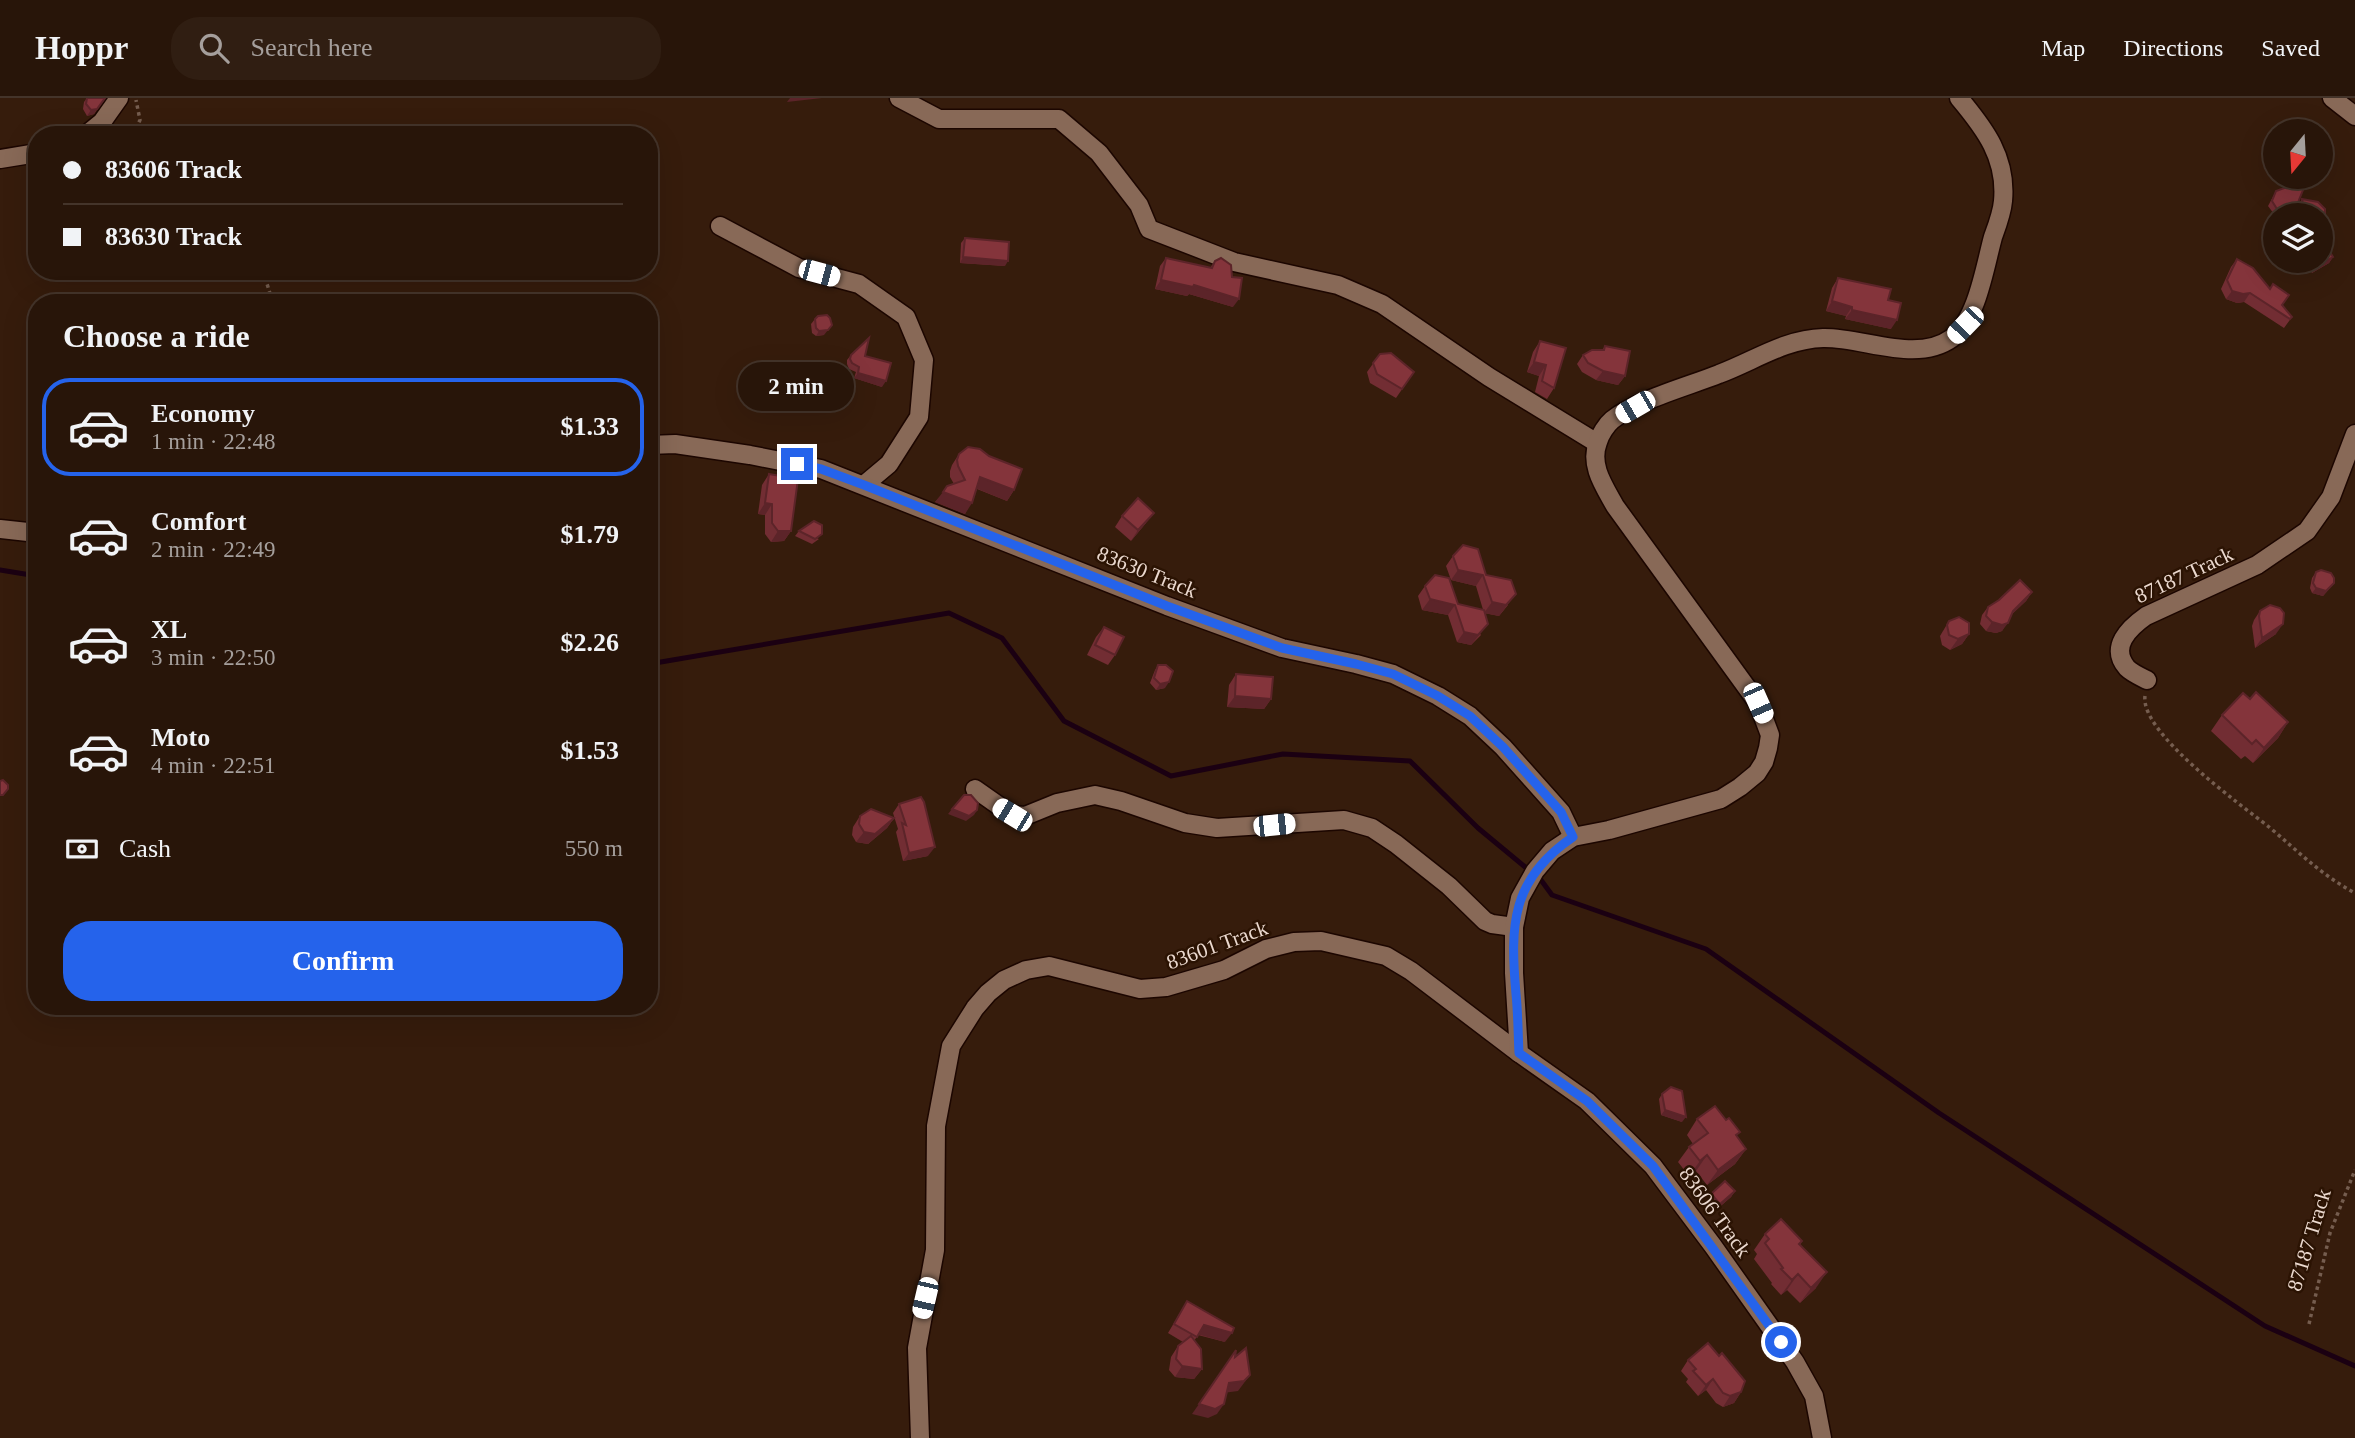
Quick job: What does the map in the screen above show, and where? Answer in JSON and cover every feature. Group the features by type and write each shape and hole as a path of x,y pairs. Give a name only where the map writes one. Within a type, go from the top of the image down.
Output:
{"street":[{"path":"97,126 119,98"},
{"path":"899,98 939,119 1059,119 1099,153 1139,205 1149,229 1234,261 1338,285 1382,304 1489,377 1597,443"},
{"path":"1519,1053 1514,928 1520,898 1535,871 1552,851 1573,837 1609,830 1721,799 1757,773 1765,762 1770,734 1758,703 1615,506 1597,470 1594,457 1597,443 1612,420 1635,407 1723,373 1773,349 1823,338 1921,351 1952,338 1965,325 1975,301 2003,203 2003,176 1998,155 1980,124 1959,98"},
{"path":"2332,98 2355,116"},
{"path":"0,159 28,154"},
{"path":"720,226 800,268 859,284 906,317 924,360 919,416 890,464 864,485"},
{"name":"87187 Track","path":"2147,680 2128,669 2120,656 2120,644 2130,627 2146,616 2257,565 2307,531 2330,497 2355,433"},
{"name":"83630 Track","path":"658,445 675,444 750,455 821,469 1167,606 1282,648 1393,674 1438,696 1470,716 1503,747 1561,812 1573,837"},
{"path":"0,529 28,532"},
{"path":"975,789 1012,815 1025,816 1073,798 1095,794 1185,823 1217,828 1344,820 1372,828 1396,845 1449,886 1485,921 1514,928"},
{"name":"83601 Track","path":"920,1438 917,1348 935,1250 936,1126 951,1046 975,1008 1004,980 1026,970 1048,966 1140,989 1166,987 1224,970 1266,949 1294,942 1321,940 1386,957 1411,971 1519,1053"},
{"name":"83606 Track","path":"1519,1053 1587,1101 1653,1166 1795,1362 1814,1396 1822,1438"}],"path":[{"path":"136,98 141,120 138,126"},
{"path":"2147,680 2144,703 2153,723 2192,766 2300,856 2355,893"},
{"name":"87187 Track","path":"2309,1324 2330,1233 2355,1170"}],"building":[{"path":"87,98 105,98 97,109 91,110 86,104"},
{"path":"2303,189 2298,203 2273,203 2276,191"},
{"path":"2302,199 2319,203 2303,203"},
{"path":"965,238 1009,242 1008,261 963,257"},
{"path":"1166,258 1212,268 1215,261 1221,258 1231,265 1232,277 1242,278 1239,299 1194,285 1193,287 1161,280"},
{"path":"2237,259 2253,268 2270,289 2273,284 2289,295 2282,305 2292,317 2290,319 2250,293 2232,291 2227,280"},
{"path":"1838,278 1891,289 1888,300 1901,303 1897,320 1852,310 1852,307 1832,301"},
{"path":"827,315 832,325 828,330 819,331 815,319"},
{"path":"869,338 865,356 891,363 886,381 858,373 859,367 850,359"},
{"path":"1540,341 1566,348 1554,388 1542,381 1546,365 1534,362"},
{"path":"1605,346 1630,351 1625,376 1603,371 1588,363 1583,355 1592,350 1604,350"},
{"path":"1391,353 1414,372 1402,389 1377,374 1373,363 1380,354"},
{"path":"968,447 980,449 989,456 1022,469 1014,490 980,477 972,503 943,492 947,486 965,480 957,460 959,454"},
{"path":"769,474 798,479 791,531 778,531 772,523 772,504 765,503"},
{"path":"1138,498 1154,513 1138,530 1122,516"},
{"path":"814,521 822,525 822,534 815,539 799,531"},
{"path":"1463,545 1478,549 1486,575 1511,580 1516,594 1506,605 1492,602 1483,575 1458,570 1453,556"},
{"path":"2321,570 2331,573 2334,578 2334,583 2326,591 2316,588 2313,583 2316,572"},
{"path":"1435,575 1449,578 1458,604 1484,610 1488,624 1478,635 1464,632 1455,605 1430,599 1425,586"},
{"path":"2020,580 2032,592 2013,611 2008,623 2002,625 1992,622 1986,616 1988,607"},
{"path":"2270,605 2280,608 2284,613 2283,624 2262,638 2260,611"},
{"path":"1959,617 1969,623 1969,634 1958,639 1949,635 1947,625 1949,621"},
{"path":"1104,627 1124,637 1115,655 1095,645"},
{"path":"1158,665 1166,665 1173,671 1169,682 1160,684 1154,678"},
{"path":"1236,674 1273,677 1271,699 1235,696"},
{"path":"2256,692 2288,722 2264,748 2256,740 2252,744 2222,715 2243,693 2250,699"},
{"path":"3,780 8,789 0,795 0,781"},
{"path":"964,795 971,795 978,803 977,810 969,816 952,809"},
{"path":"921,797 935,847 909,853 902,823 906,825 899,804"},
{"path":"871,809 894,818 875,834 864,832 859,824 860,816"},
{"path":"1671,1087 1682,1091 1686,1117 1665,1110 1662,1094"},
{"path":"1715,1106 1740,1132 1736,1135 1746,1149 1718,1170 1707,1155 1700,1161 1689,1147 1708,1133 1697,1119"},
{"path":"1725,1181 1735,1191 1720,1204 1711,1194"},
{"path":"1781,1219 1802,1241 1799,1244 1827,1272 1811,1288 1798,1274 1792,1280 1781,1269 1783,1268 1765,1243 1769,1239 1765,1234"},
{"path":"1187,1301 1234,1328 1232,1333 1204,1325 1197,1337 1174,1324"},
{"path":"1191,1336 1201,1349 1202,1369 1182,1366 1176,1359 1178,1346"},
{"path":"1708,1343 1719,1356 1722,1353 1745,1381 1741,1392 1730,1396 1723,1393 1713,1379 1706,1385 1693,1371 1696,1369 1688,1360"},
{"path":"1246,1348 1250,1375 1244,1381 1229,1383 1224,1404 1215,1409 1199,1404 1236,1350 1235,1357"}],"waterway":[{"path":"0,570 28,575"},
{"path":"658,662 949,613 1002,638 1064,721 1171,776 1283,754 1410,761 1478,828 1530,871"},
{"path":"1541,880 1552,895 1706,949 1939,1113 2265,1326 2355,1366"}],"route":[{"path":"797,464 821,469 864,485 1167,606 1282,648 1393,674 1438,696 1470,716 1503,747 1561,812 1573,837 1552,851 1535,871 1520,898 1514,928 1519,1053 1587,1101 1653,1166 1781,1342"}]}
